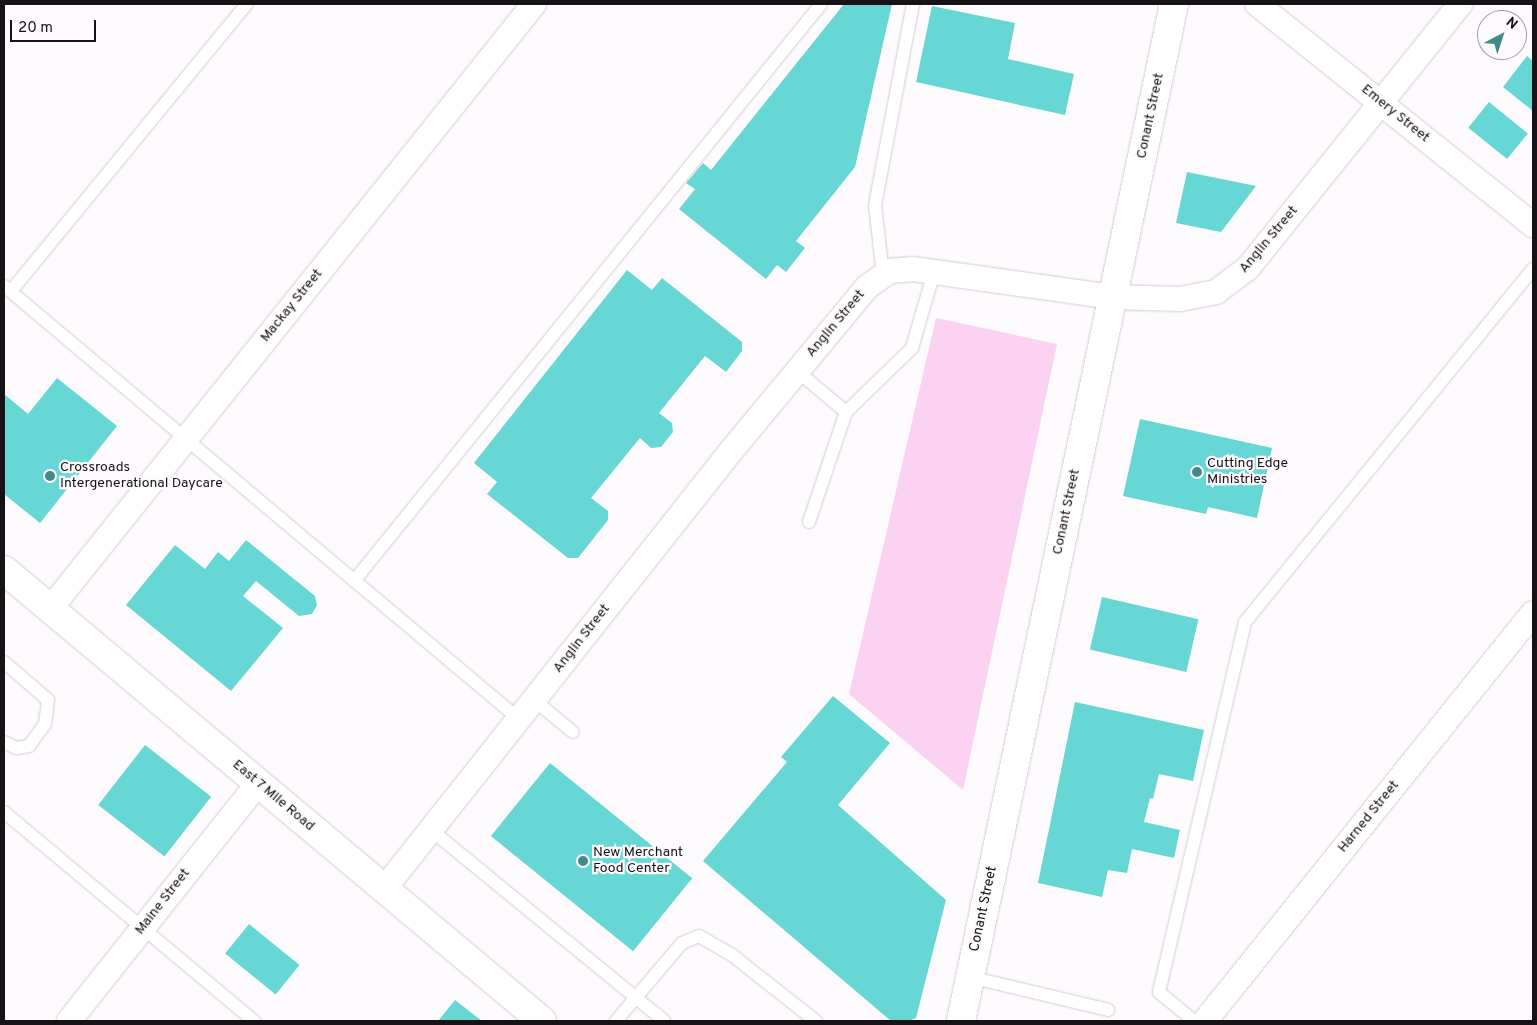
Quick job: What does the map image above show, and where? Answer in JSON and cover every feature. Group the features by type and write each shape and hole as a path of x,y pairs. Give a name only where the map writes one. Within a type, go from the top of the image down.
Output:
{"main road":[{"name":"Conant Street","path":"961,1021 1174,4"},
{"name":"East 7 Mile Road","path":"4,570 537,1020"}],"street":[{"name":"Mackay Street","path":"50,609 534,4"},
{"name":"Emery Street","path":"1257,4 1533,225"},
{"name":"Anglin Street","path":"384,889 797,371 868,287 890,271 913,269 1112,298 1180,299 1216,292 1231,283 1248,268 1460,4"},
{"name":"Harned Street","path":"1206,1021 1533,613"},
{"name":"Maine Street","path":"69,1021 258,783"}],"lane":[{"path":"247,4 7,288 185,440 519,719"},
{"path":"354,581 821,4"},
{"path":"883,276 875,205 913,4"},
{"path":"1194,1021 1159,992 1244,622 1533,269"},
{"path":"809,522 846,412 912,348 934,272"},
{"path":"797,371 846,412"},
{"path":"4,662 48,700 45,724 29,746 16,748 4,742"},
{"path":"534,700 573,732"},
{"path":"4,812 254,1021"},
{"path":"431,830 664,1021"},
{"path":"616,1021 682,942 699,936 732,955 816,1021"},
{"path":"970,977 1108,1010"}],"shaded area":[{"path":"936,318 1057,344 963,790 849,694"}],"building":[{"path":"844,4 892,4 855,167 796,241 805,248 786,272 777,265 766,279 679,209 695,189 686,183 703,163 711,170"},
{"path":"932,6 1015,23 1008,59 1074,74 1065,115 916,82"},
{"path":"1527,56 1533,61 1533,111 1503,87 1524,60 1527,60"},
{"path":"1489,102 1528,133 1507,159 1468,128"},
{"path":"1187,172 1256,186 1221,232 1176,223"},
{"path":"627,270 652,290 662,278 742,342 742,351 726,372 705,356 659,413 672,423 673,432 661,447 651,448 640,438 591,498 608,511 608,520 578,558 568,558 487,494 497,482 474,463"},
{"name":"Crossroads Intergenerational Daycare","path":"57,378 117,426 40,523 4,494 4,394 28,414"},
{"name":"Cutting Edge Ministries","path":"1140,419 1272,448 1257,518 1208,507 1206,514 1123,496"},
{"path":"246,540 315,596 317,605 312,614 299,616 256,581 243,596 283,628 231,691 126,605 175,545 205,569 218,552 229,561"},
{"path":"1102,597 1198,619 1186,672 1090,650"},
{"path":"833,696 890,743 838,805 946,900 916,1018 908,1021 891,1021 703,861 787,762 781,757"},
{"path":"1075,702 1204,730 1193,781 1159,774 1153,799 1150,798 1144,822 1180,830 1174,858 1132,849 1127,873 1108,870 1102,897 1038,883"},
{"path":"145,745 211,797 164,857 98,805"},
{"path":"550,763 692,878 633,951 491,836"},
{"path":"249,924 300,965 276,994 225,954"},
{"path":"455,1000 482,1021 438,1021"}],"place":[{"name":"Cutting Edge Ministries","path":"1197,472"},
{"name":"Crossroads Intergenerational Daycare","path":"50,476"},
{"name":"New Merchant Food Center","path":"583,861"}]}
